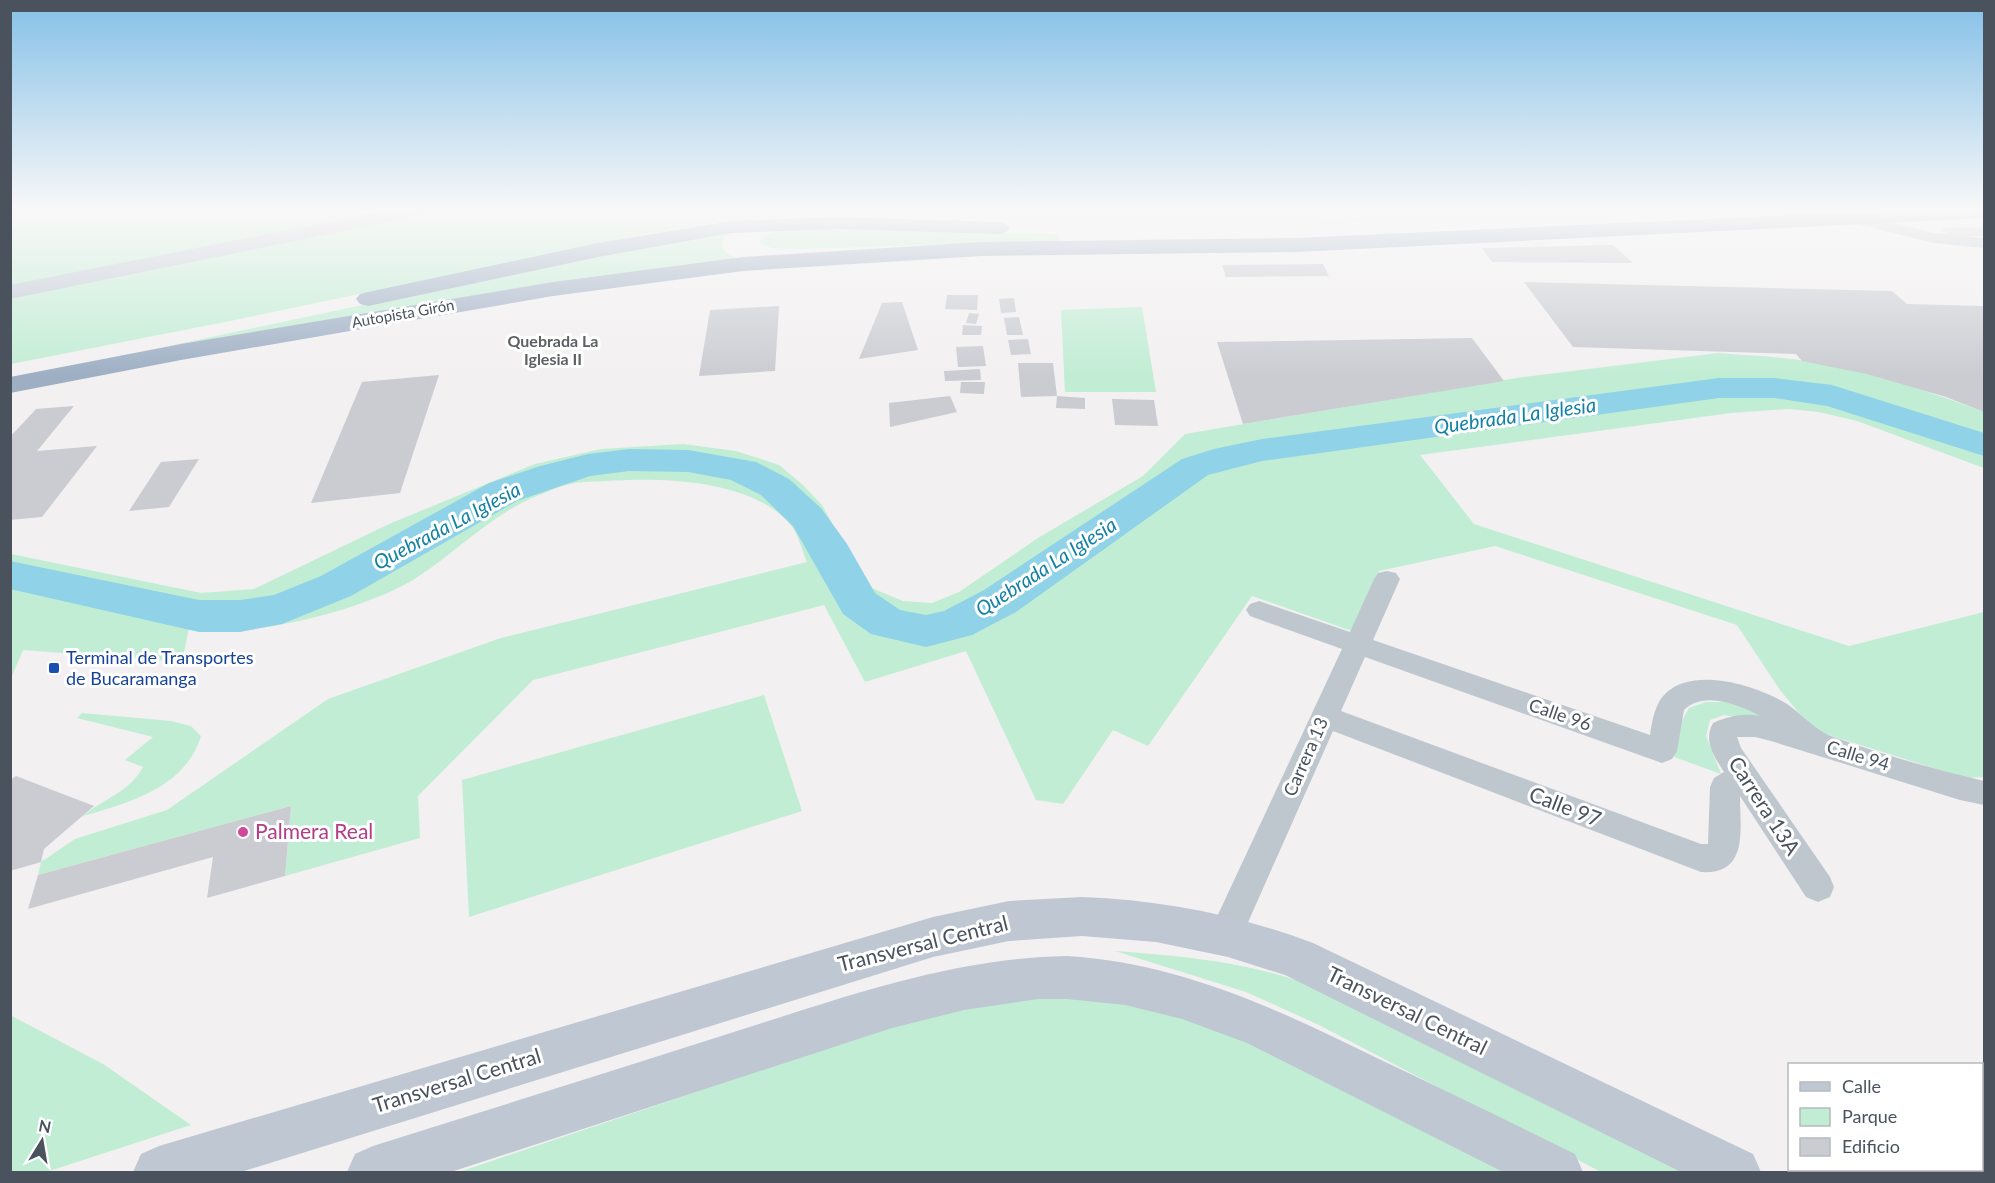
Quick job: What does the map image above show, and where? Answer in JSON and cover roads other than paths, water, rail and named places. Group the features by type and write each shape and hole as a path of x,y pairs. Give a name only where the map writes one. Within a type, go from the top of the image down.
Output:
{"highway":[{"name":"Autopista Girón","path":"10,374 525,266"},
{"name":"Autopista Girón","path":"10,385 200,348 584,284 720,266"}],"main road":[{"path":"10,282 91,266"},
{"path":"10,292 138,266"},
{"name":"Transversal Central","path":"159,1173 867,956 975,927 1011,921 1096,918 1144,921 1225,936 1298,958 1735,1173"},
{"path":"373,1173 880,1010 992,983 1040,978 1136,986 1180,995 1223,1010 1264,1027 1557,1173"}],"street":[{"name":"Carrera 13","path":"1225,936 1387,579"},
{"name":"Calle 96","path":"1259,610 1662,751 1672,704 1682,695 1708,689 1754,700 1783,714 1817,743"},
{"name":"Calle 97","path":"1324,717 1701,858 1712,859 1720,855 1724,848 1725,787 1736,780 1745,778"},
{"name":"Calle 94","path":"1731,725 1761,728 1817,743 1960,788 1984,793"},
{"name":"Carrera 13A","path":"1731,725 1722,731 1722,740 1730,756 1818,887"}],"waterway":[{"name":"Quebrada La Iglesia","path":"10,575 199,616 240,616 282,609 336,586 503,492 588,465 629,460 688,461 742,470 775,487 807,517 826,544 859,603 887,623 926,631 956,624 1000,601 1195,467 1227,457 1262,450 1719,388 1774,388 1832,396 1984,445"}],"place":[{"name":"Terminal de Transportes de Bucaramanga","path":"54,668"},
{"name":"Palmera Real","path":"243,832"}],"district":[{"name":"Quebrada La Iglesia II","path":"553,350"}]}
